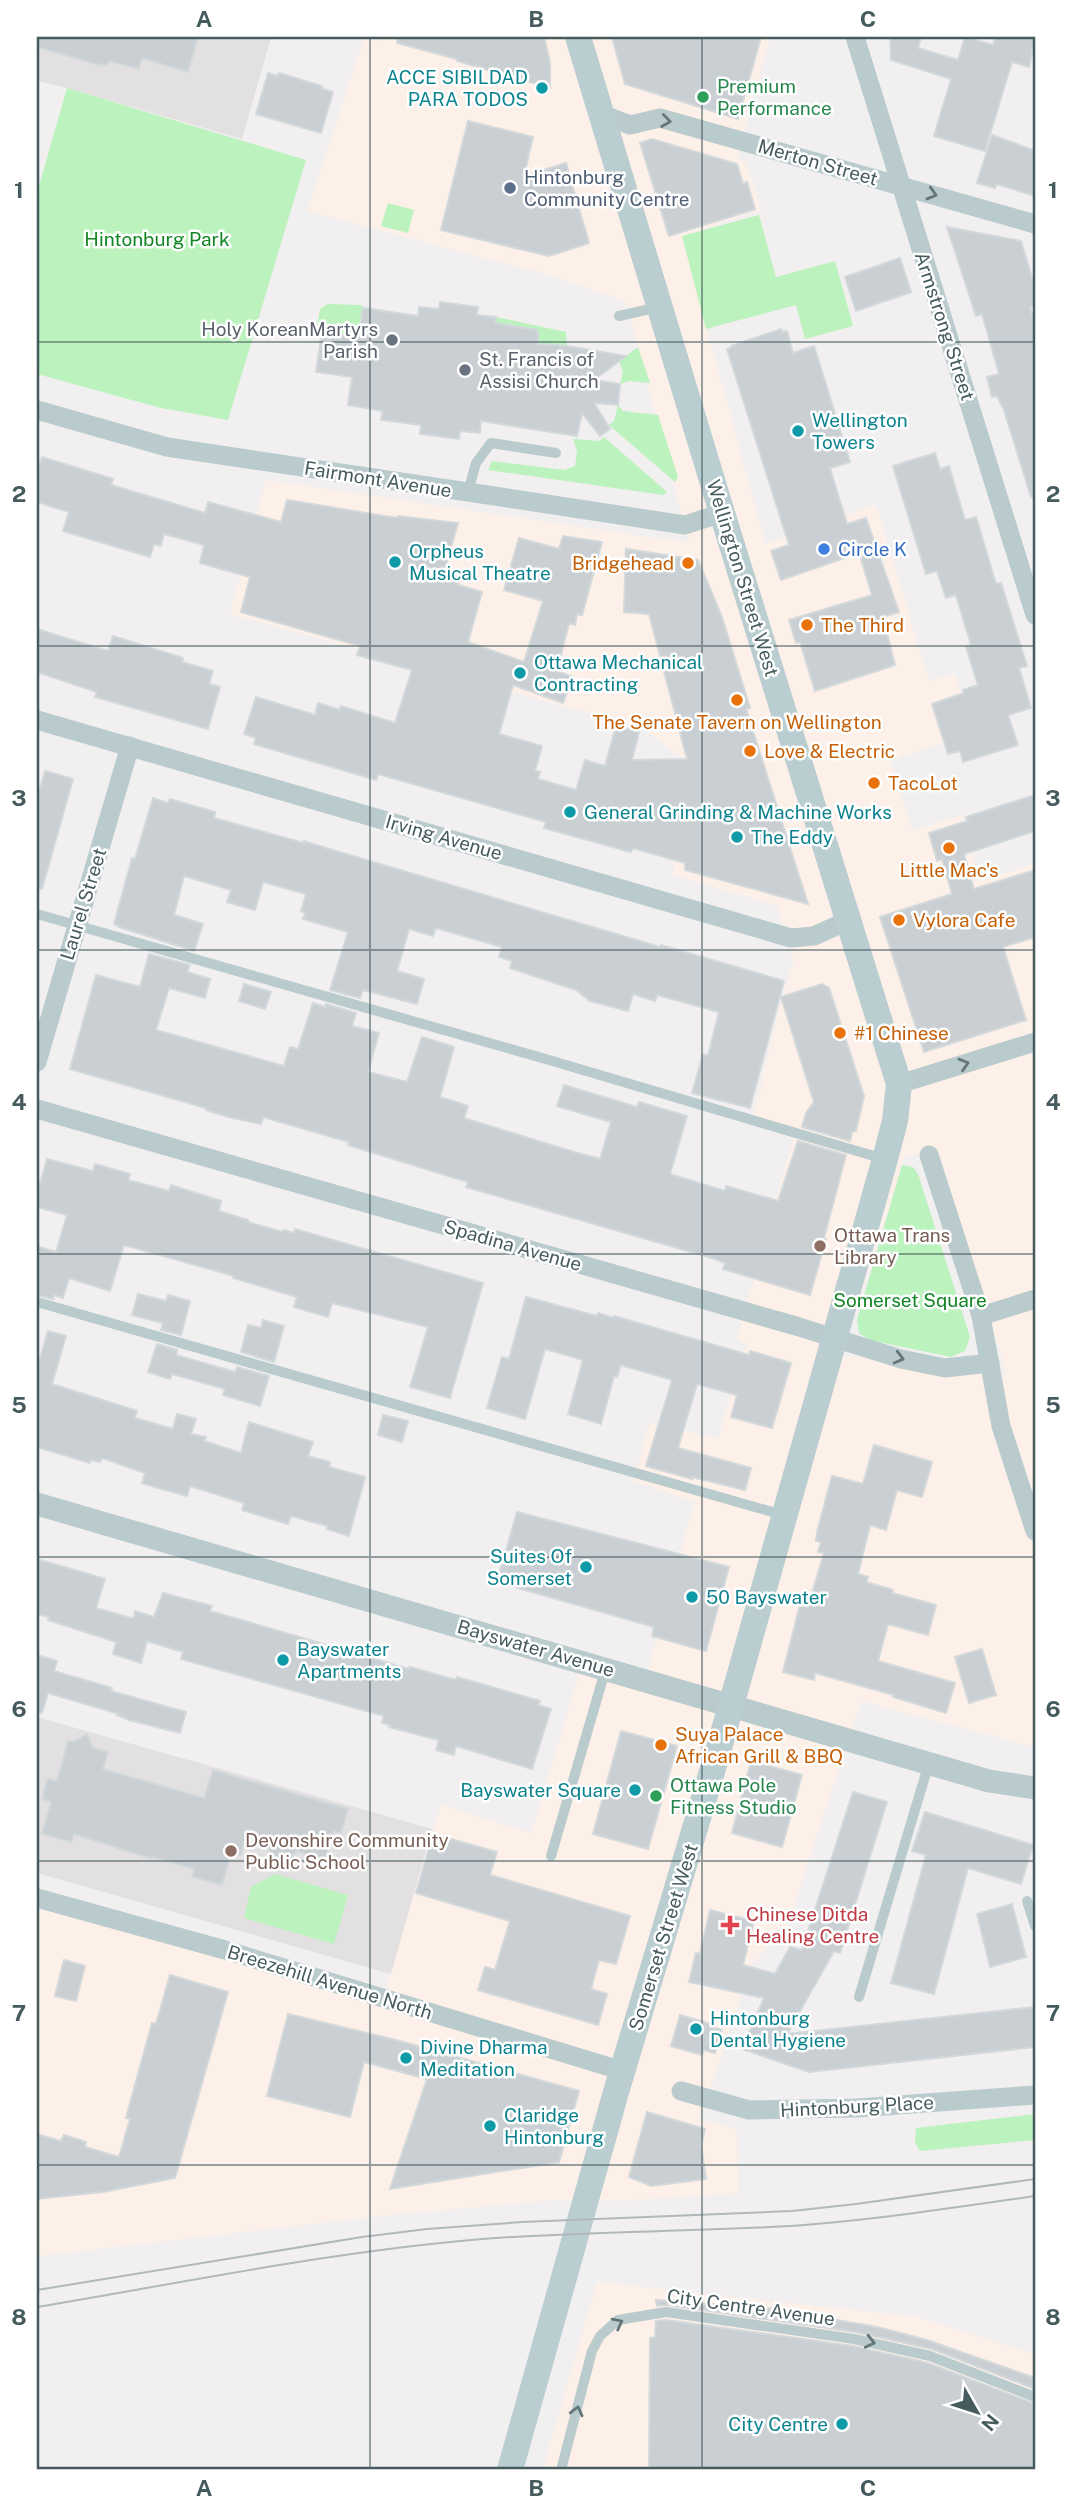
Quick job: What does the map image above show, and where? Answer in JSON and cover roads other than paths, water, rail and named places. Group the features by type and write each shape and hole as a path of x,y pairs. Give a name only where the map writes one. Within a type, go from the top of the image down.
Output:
{"main road":[{"name":"Wellington Street West","path":"578,37 899,1084 895,1121"},
{"name":"Somerset Street West","path":"510,2470 623,2071 731,1706 895,1121"}],"street":[{"name":"Armstrong Street","path":"855,37 1035,615"},
{"name":"Merton Street","path":"601,114 630,125 660,118 1035,225"},
{"name":"Fairmont Avenue","path":"37,410 167,447 685,525 722,513"},
{"name":"Irving Avenue","path":"37,720 791,938 814,936 849,920"},
{"name":"Laurel Street","path":"37,1062 130,746"},
{"path":"899,1084 1035,1042"},
{"name":"Spadina Avenue","path":"37,1109 834,1337 901,1359 945,1368 990,1363"},
{"path":"929,1155 981,1316 1001,1426 1035,1531"},
{"path":"981,1316 1035,1299"},
{"name":"Bayswater Avenue","path":"37,1504 989,1781 1035,1788"},
{"name":"Breezehill Avenue North","path":"37,1898 225,1950 623,2071"},
{"name":"Hintonburg Place","path":"681,2091 750,2110 857,2108 1035,2095"}],"lane":[{"path":"619,316 660,307"},
{"path":"468,492 476,463 491,443 556,453"},
{"path":"37,914 549,1060 885,1160"},
{"path":"37,1302 785,1516"},
{"path":"551,1856 606,1668"},
{"path":"859,1997 929,1763"},
{"path":"1027,1901 1035,1926"},
{"name":"City Centre Avenue","path":"561,2470 592,2351 600,2336 618,2320 657,2312 854,2339 930,2356 1035,2397"}],"tram line":[{"path":"37,2290 362,2237 427,2229 522,2222 792,2211 1035,2179"},
{"path":"37,2307 307,2261 416,2246 554,2235 804,2225 1035,2196"}],"place":[{"name":"ACCE SIBILDAD PARA TODOS","path":"542,88"},
{"name":"Premium Performance","path":"703,97"},
{"name":"Hintonburg Community Centre","path":"510,188"},
{"name":"Holy KoreanMartyrs Parish","path":"392,340"},
{"name":"St. Francis of Assisi Church","path":"465,370"},
{"name":"Wellington Towers","path":"798,431"},
{"name":"Circle K","path":"824,549"},
{"name":"Orpheus Musical Theatre","path":"395,562"},
{"name":"Bridgehead","path":"688,563"},
{"name":"The Third","path":"807,625"},
{"name":"Ottawa Mechanical Contracting","path":"520,673"},
{"name":"The Senate Tavern on Wellington","path":"737,700"},
{"name":"Love & Electric","path":"750,751"},
{"name":"TacoLot","path":"874,783"},
{"name":"General Grinding & Machine Works","path":"570,812"},
{"name":"The Eddy","path":"737,837"},
{"name":"Little Mac's","path":"949,848"},
{"name":"Vylora Cafe","path":"899,920"},
{"name":"#1 Chinese","path":"840,1033"},
{"name":"Ottawa Trans Library","path":"820,1246"},
{"name":"Suites Of Somerset","path":"586,1567"},
{"name":"50 Bayswater","path":"692,1597"},
{"name":"Bayswater Apartments","path":"283,1660"},
{"name":"Suya Palace African Grill & BBQ","path":"661,1745"},
{"name":"Bayswater Square","path":"635,1790"},
{"name":"Ottawa Pole Fitness Studio","path":"656,1796"},
{"name":"Devonshire Community Public School","path":"231,1851"},
{"name":"Chinese Ditda Healing Centre","path":"730,1925"},
{"name":"Hintonburg Dental Hygiene","path":"696,2029"},
{"name":"Divine Dharma Meditation","path":"406,2058"},
{"name":"Claridge Hintonburg","path":"490,2126"},
{"name":"City Centre","path":"842,2424"}],"park label":[{"name":"Hintonburg Park","path":"157,239"},
{"name":"Somerset Square","path":"910,1300"}]}
